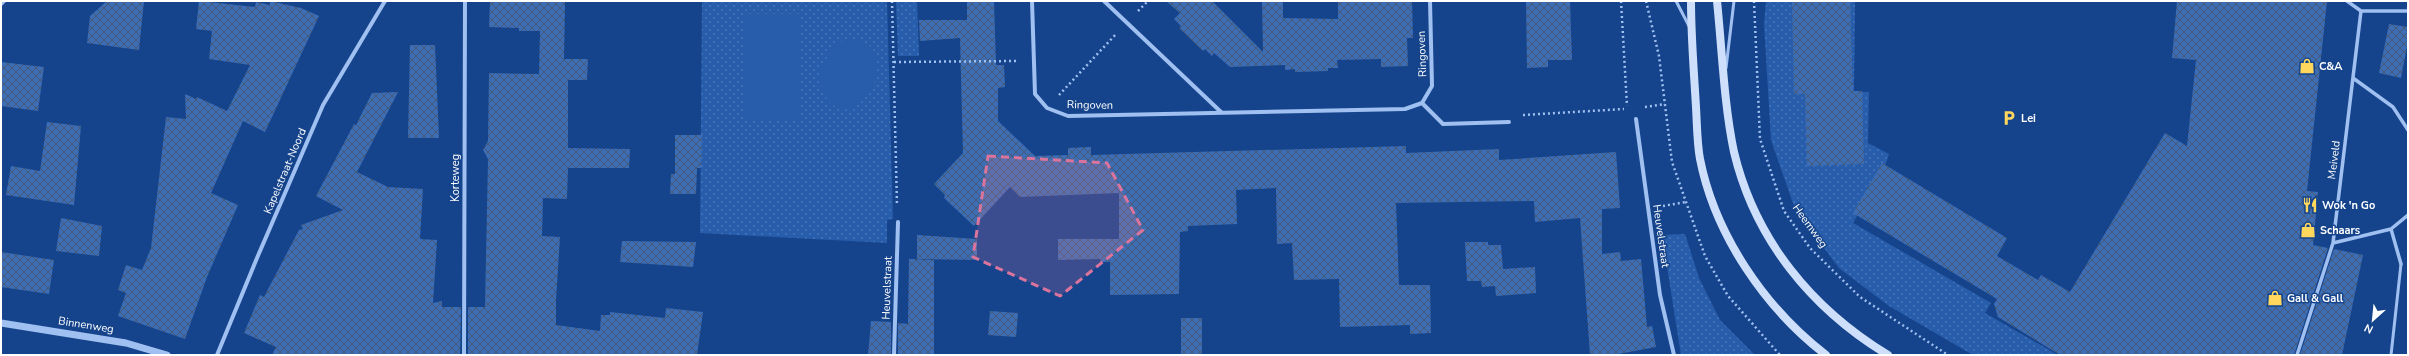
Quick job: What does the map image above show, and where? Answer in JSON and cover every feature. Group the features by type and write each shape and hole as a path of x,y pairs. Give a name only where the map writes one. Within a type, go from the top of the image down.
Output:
{"main road":[{"path":"1691,1 1691,30 1700,159 1713,204 1730,242 1756,284 1784,316 1826,355"},
{"path":"1717,1 1734,152 1751,205 1769,238 1795,278 1831,314 1888,355"}],"street":[{"path":"1,4 4,1"},
{"name":"Kapelstraat-Noord","path":"217,355 323,105 385,1"},
{"name":"Korteweg","path":"464,355 465,1"},
{"path":"1032,1 1035,94 1047,108"},
{"path":"1104,1 1221,112"},
{"name":"Ringoven","path":"1047,108 1068,116 1405,109 1422,103 1432,86 1430,1"},
{"path":"2347,1 2361,11 2408,11"},
{"name":"Meiveld","path":"2297,355 2333,243 2361,11"},
{"path":"2353,78 2393,107 2408,130"},
{"path":"1422,103 1443,124 1509,122"},
{"name":"Heuvelstraat","path":"1636,119 1660,295 1674,355"},
{"path":"2333,243 2391,229 2408,215"},
{"name":"Heuvelstraat","path":"894,355 898,222"},
{"path":"2391,229 2401,264"},
{"name":"Binnenweg","path":"1,323 126,343 167,355"}],"lane":[{"path":"1676,1 1691,30"},
{"path":"1725,80 1734,1"},
{"path":"2391,355 2401,264"}],"path":[{"path":"892,1 898,222"},
{"path":"1047,108 1148,1"},
{"path":"1621,1 1627,109"},
{"path":"1646,1 1659,56 1672,162 1705,256 1728,296 1780,355"},
{"name":"Heemweg","path":"1754,1 1760,138 1784,211 1810,248 1860,297 1948,355"},
{"path":"894,62 1034,61"},
{"path":"1642,107 1665,104"},
{"path":"1509,122 1521,115 1635,108"},
{"path":"1648,208 1686,202"}],"highlighted area":[{"path":"988,156 1107,163 1143,230 1060,296 973,257"}],"shaded area":[{"path":"702,1 887,1 893,219 887,220 887,243 700,233"},
{"path":"896,1 917,1 919,56 898,56"},
{"path":"1766,1 1855,1 1854,92 1869,92 1868,143 1889,154 1885,166 1853,223 1991,303 1985,313 2058,355 1973,355 1889,306 1839,268 1795,209 1771,140 1764,24"},
{"path":"743,14 799,14 799,120 743,120"},
{"path":"858,39 871,47 876,56 876,76 867,96 850,108 840,108 830,103 824,93 820,75 822,66 833,50 843,41"},
{"path":"1685,234 1699,278 1720,320 1755,355 1681,355 1662,235"}],"building":[{"path":"107,1 144,1 139,50 87,43 90,16"},
{"path":"199,1 255,7 256,2 270,5 270,1 301,8 319,16 265,132 243,121 211,193 238,205 207,277 185,339 118,316 126,293 118,290 126,265 142,270 151,248 166,117 186,119 185,94 196,99 197,97 227,111 250,65 209,59 212,31 196,29"},
{"path":"490,1 565,1 564,59 588,59 587,80 568,80 568,148 630,149 629,168 568,168 567,199 543,198 542,236 560,237 556,325 600,331 601,315 610,315 610,312 665,318 666,308 703,312 697,355 468,355 468,307 485,307 488,159 483,150 488,141 489,73 539,74 540,31 519,31 519,28 489,27"},
{"path":"967,1 994,1 996,65 1004,65 1005,87 998,88 998,121 1035,156 1068,155 1068,148 1091,147 1091,155 1406,146 1406,153 1499,149 1499,160 1616,152 1620,208 1602,209 1602,254 1620,252 1621,261 1641,259 1647,327 1652,326 1656,347 1613,355 1590,355 1580,218 1535,222 1534,201 1396,203 1399,285 1430,285 1431,333 1410,334 1410,325 1340,327 1339,279 1294,280 1292,243 1277,244 1276,188 1236,190 1237,224 1188,226 1188,231 1180,232 1179,294 1110,295 1110,262 1100,262 1100,259 1058,260 1058,239 1119,239 1119,193 1020,197 1010,187 974,226 944,198 945,195 934,184 963,153 960,38 920,41 919,20 967,20"},
{"path":"1166,1 1212,1 1263,52 1262,1 1283,2 1283,18 1338,19 1338,1 1412,1 1413,38 1407,38 1408,66 1381,67 1381,59 1337,60 1338,68 1328,68 1328,71 1295,72 1295,69 1285,70 1285,65 1230,67 1214,53 1212,56 1205,49 1203,51 1179,28 1181,26 1174,19 1180,13"},
{"path":"1526,1 1570,1 1572,60 1548,60 1548,67 1527,68"},
{"path":"1792,1 1850,1 1853,91 1862,91 1864,164 1807,166 1805,94 1794,94"},
{"path":"2177,1 2327,1 2307,191 2318,192 2313,245 2328,248 2294,355 2060,355 1998,317 1994,304 1997,299 1853,213 1882,163 2007,238 1997,256 2038,280 2041,275 2070,292 2165,133 2187,146 2196,60 2172,58"},
{"path":"2389,24 2408,27 2408,41 2401,78 2379,73"},
{"path":"410,45 435,45 439,138 408,138"},
{"path":"1,62 44,67 38,111 1,106"},
{"path":"398,92 357,172 388,187 423,189 420,239 437,240 433,303 442,301 442,307 461,307 460,355 272,355 276,347 244,333 260,295 264,297 299,230 303,229 301,225 343,210 316,196 354,124 356,125 372,93"},
{"path":"47,122 81,126 74,205 6,195 11,166 40,171"},
{"path":"675,135 702,135 701,168 697,168 696,194 670,194 671,174 675,174"},
{"path":"61,218 102,226 99,256 56,251"},
{"path":"917,235 977,239 977,260 917,259"},
{"path":"622,241 696,242 693,267 620,262"},
{"path":"1465,242 1488,242 1488,245 1501,245 1503,269 1535,267 1536,293 1496,296 1495,286 1482,287 1481,281 1467,281"},
{"path":"2334,249 2363,255 2342,355 2300,355"},
{"path":"1,252 54,260 49,294 1,287"},
{"path":"909,259 934,260 934,355 898,355 898,323 908,324"},
{"path":"990,311 1018,313 1016,337 988,335"},
{"path":"1181,318 1202,318 1202,355 1181,355"},
{"path":"871,321 891,322 891,355 868,355"}],"place":[{"name":"C&A","path":"2307,66"},
{"name":"Lei","path":"2009,118"},
{"name":"Wok 'n Go","path":"2310,205"},
{"name":"Schaars","path":"2308,230"},
{"name":"Gall & Gall","path":"2275,298"}]}
